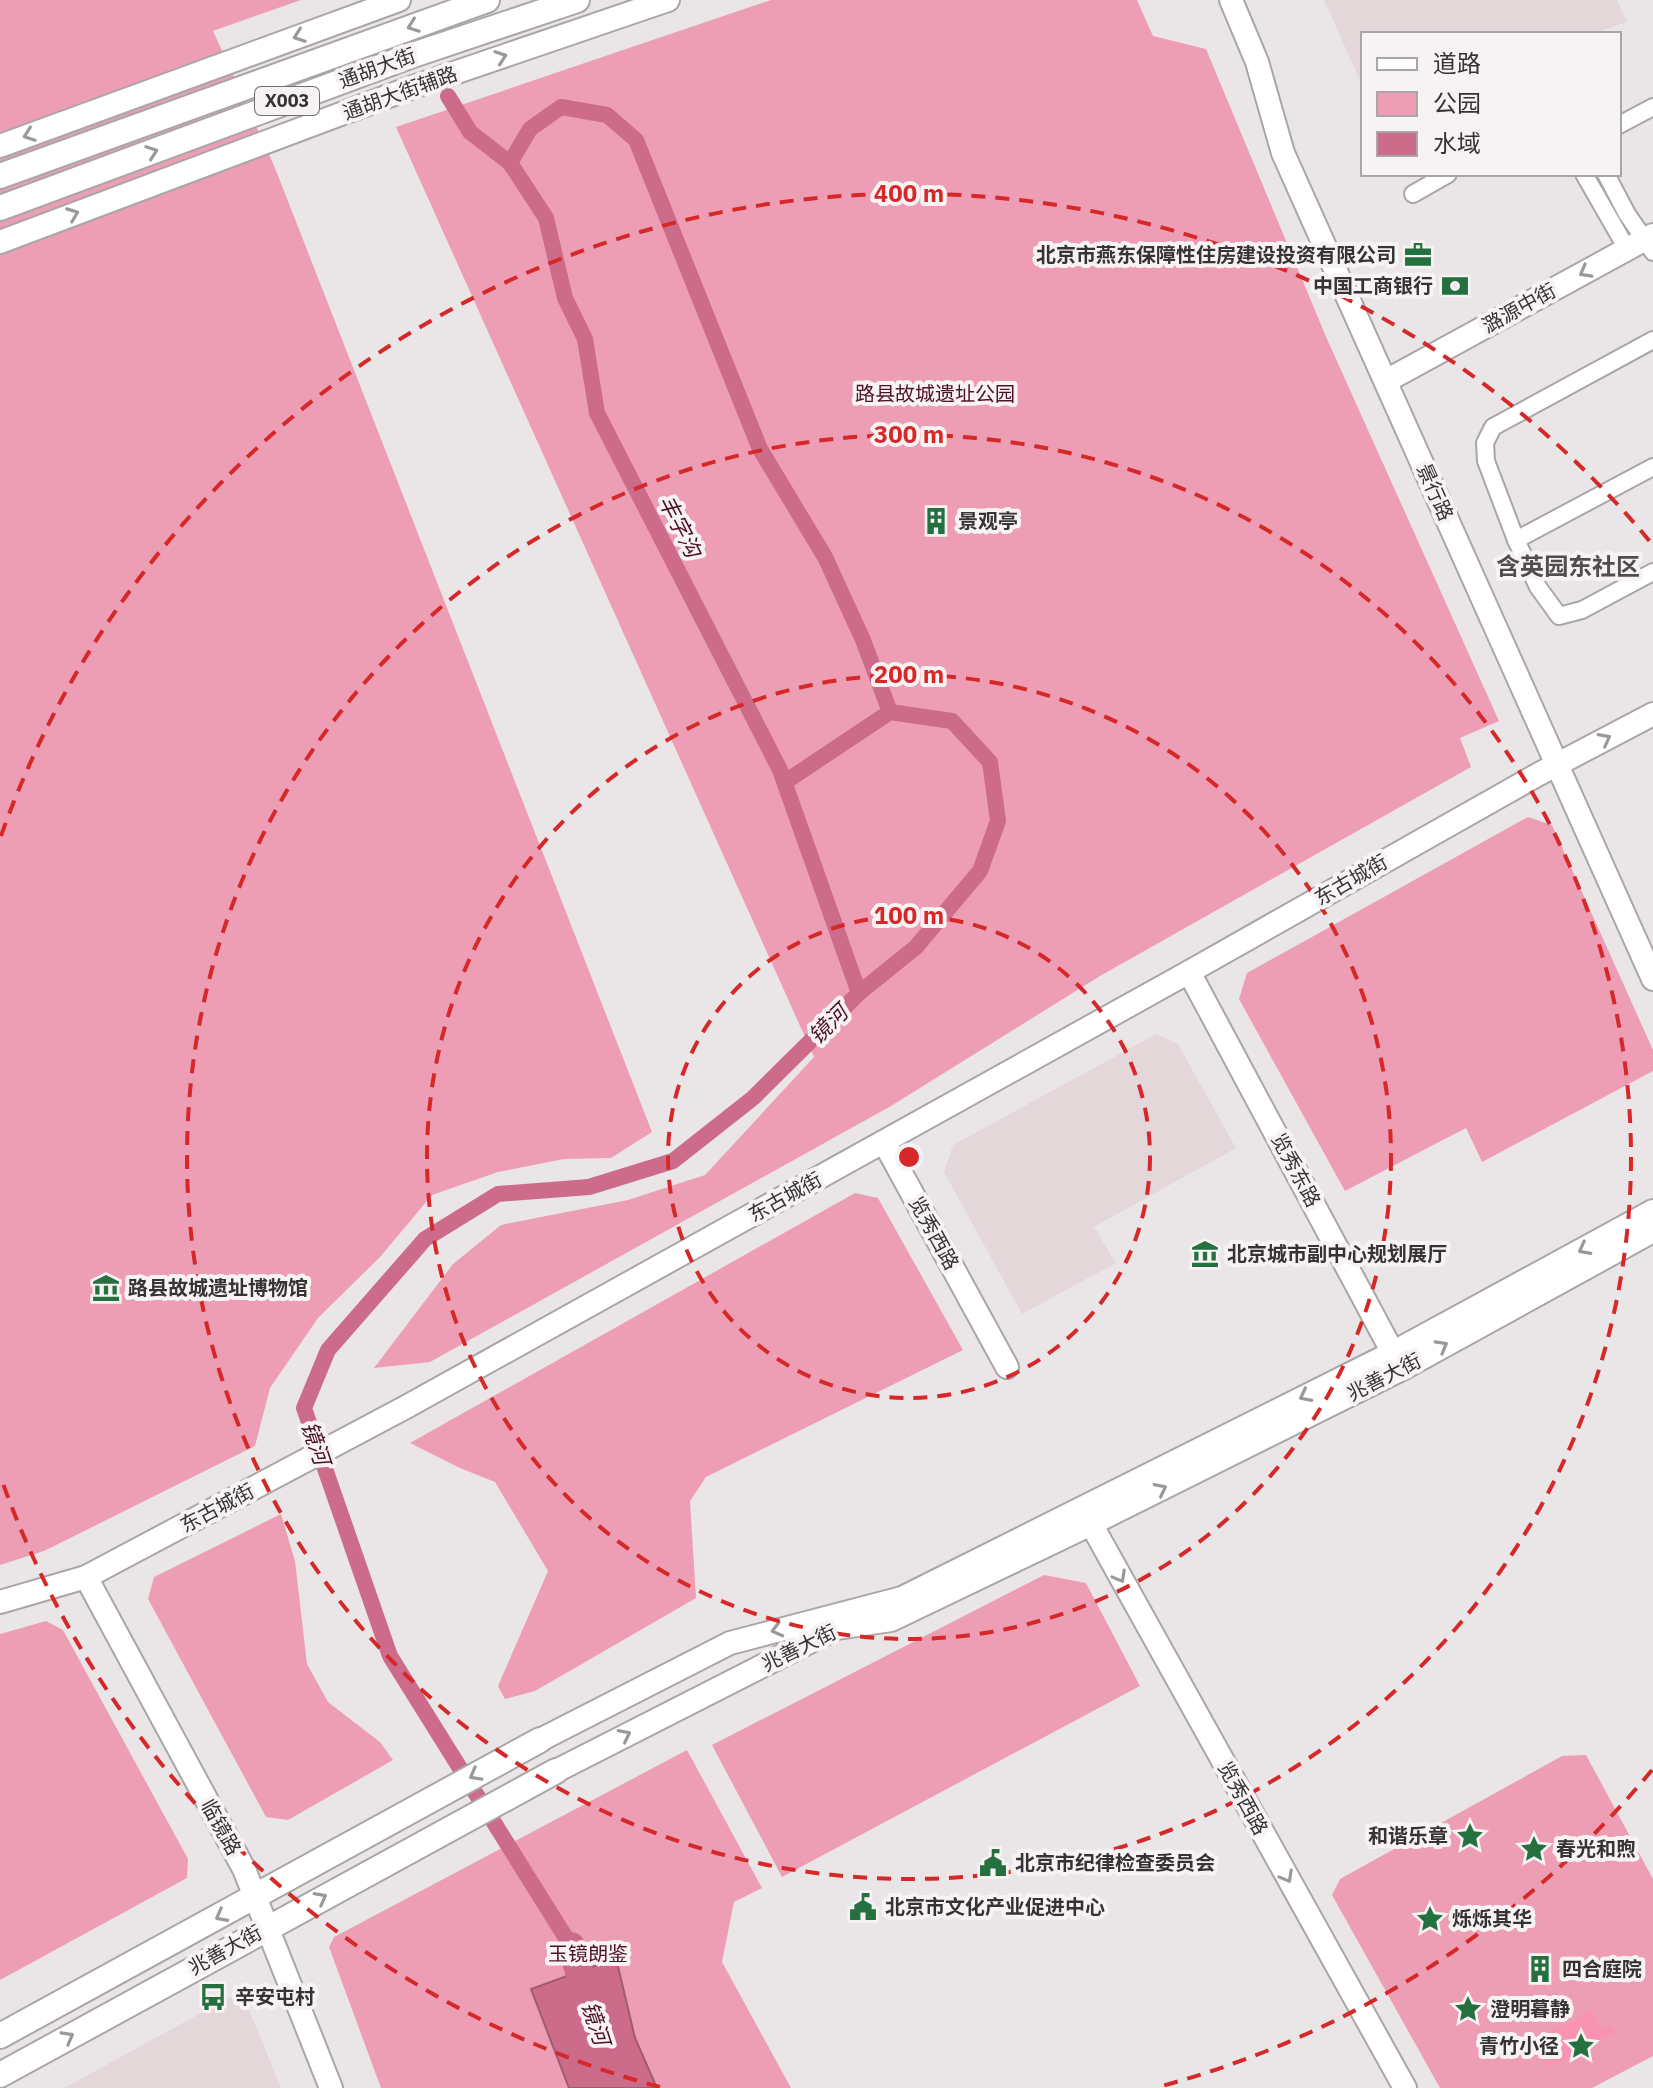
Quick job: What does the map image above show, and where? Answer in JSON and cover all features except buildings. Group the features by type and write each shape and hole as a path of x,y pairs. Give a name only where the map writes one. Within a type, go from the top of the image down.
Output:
{"main road":[{"name":"通胡大街","path":"0,176 487,0"},
{"name":"通胡大街","path":"0,208 410,56 577,0"},
{"name":"兆善大街","path":"0,2036 540,1740"},
{"name":"兆善大街","path":"0,2075 556,1771"}],"street":[{"path":"0,146 399,0"},
{"name":"通胡大街辅路","path":"0,242 410,88 668,0"},
{"name":"景行路","path":"1231,0 1257,62 1283,153 1558,765 1646,946 1653,979"},
{"path":"1621,124 1653,107"},
{"path":"1413,194 1444,176"},
{"path":"1586,176 1644,244"},
{"path":"1607,176 1644,244"},
{"name":"潞源中街","path":"1386,381 1644,244"},
{"path":"1653,340 1493,427 1485,443 1486,461 1516,540 1538,587 1559,616 1582,610 1653,572"},
{"path":"1516,540 1653,467"},
{"name":"东古城街","path":"0,1602 86,1577 406,1407 1653,714"},
{"name":"览秀东路","path":"1189,972 1398,1360"},
{"name":"览秀西路","path":"884,1142 1007,1367"},
{"name":"兆善大街","path":"1398,1360 1653,1211"},
{"name":"兆善大街","path":"556,1771 837,1628 891,1620 1086,1516 1653,1231"},
{"name":"览秀西路","path":"1086,1516 1405,2088"},
{"name":"兆善大街","path":"540,1740 730,1643 902,1598 1086,1516"},
{"name":"临镜路","path":"86,1577 244,1869 331,2088"}],"shaded area":[{"path":"1324,0 1617,0 1627,22 1597,32 1361,32 1361,83"},
{"path":"1156,1034 1178,1044 1236,1148 1094,1227 1116,1263 1022,1314 944,1172 953,1145"},
{"path":"230,1997 248,2007 281,2088 64,2088"},
{"path":"1592,2010 1603,2029 1611,2025 1615,2032 1549,2068 1545,2060 1555,2054 1545,2036"}],"green space":[{"path":"0,0 301,0 213,31 275,168 652,1132 611,1158 564,1159 498,1172 432,1195 380,1257 318,1318 270,1388 255,1446 44,1551 0,1565"},
{"name":"路县故城遗址公园","path":"771,0 1137,0 1153,36 1206,49 1327,339 1499,721 1460,738 1471,767 1100,976 891,1106 430,1362 374,1368 453,1264 501,1225 628,1200 705,1175 814,1057 396,127"},
{"path":"1528,817 1552,825 1653,1050 1653,1071 1482,1162 1466,1128 1345,1191 1239,999 1247,973"},
{"path":"855,1193 878,1198 963,1350 706,1477 690,1501 696,1598 535,1691 505,1699 498,1686 548,1571 495,1482 410,1443"},
{"path":"281,1514 295,1561 307,1664 328,1702 380,1742 393,1760 288,1820 266,1817 148,1599 154,1577"},
{"path":"1044,1575 1086,1583 1140,1686 782,1877 712,1745"},
{"path":"46,1621 63,1630 188,1859 187,1878 0,1980 0,1634"},
{"name":"玉镜朗鉴","path":"687,1750 762,1888 734,1902 722,1962 791,2088 381,2088 329,1947 334,1937"},
{"path":"1586,1755 1653,1879 1653,2056 1592,2088 1440,2088 1332,1895 1340,1879 1562,1756"}],"water":[{"path":"616,1958 635,2038 657,2088 569,2088 531,1989"}],"waterway":[{"name":"丰字沟","path":"448,96 470,132 510,163 546,218 565,298 585,339 597,413 780,770 859,993"},
{"path":"510,163 530,129 561,107 607,115 636,140 760,449 825,557 863,640 890,712 785,782"},
{"name":"镜河","path":"571,1946 390,1656 304,1408 328,1350 425,1239 498,1194 589,1187 673,1161 753,1098 859,993 916,947 980,871 998,821 990,762 952,721 890,712"},
{"name":"镜河","path":"571,1946 590,2006"}],"place":[{"name":"北京市燕东保障性住房建设投资有限公司","path":"1418,255"},
{"name":"中国工商银行","path":"1455,286"},
{"name":"景观亭","path":"936,521"},
{"name":"北京城市副中心规划展厅","path":"1205,1254"},
{"name":"路县故城遗址博物馆","path":"106,1288"},
{"name":"和谐乐章","path":"1470,1836"},
{"name":"春光和煦","path":"1534,1849"},
{"name":"北京市纪律检查委员会","path":"993,1863"},
{"name":"北京市文化产业促进中心","path":"863,1907"},
{"name":"烁烁其华","path":"1430,1919"},
{"name":"四合庭院","path":"1540,1969"},
{"name":"辛安屯村","path":"213,1997"},
{"name":"澄明暮静","path":"1468,2009"},
{"name":"青竹小径","path":"1581,2046"}],"district":[{"name":"含英园东社区","path":"1568,567"}]}
